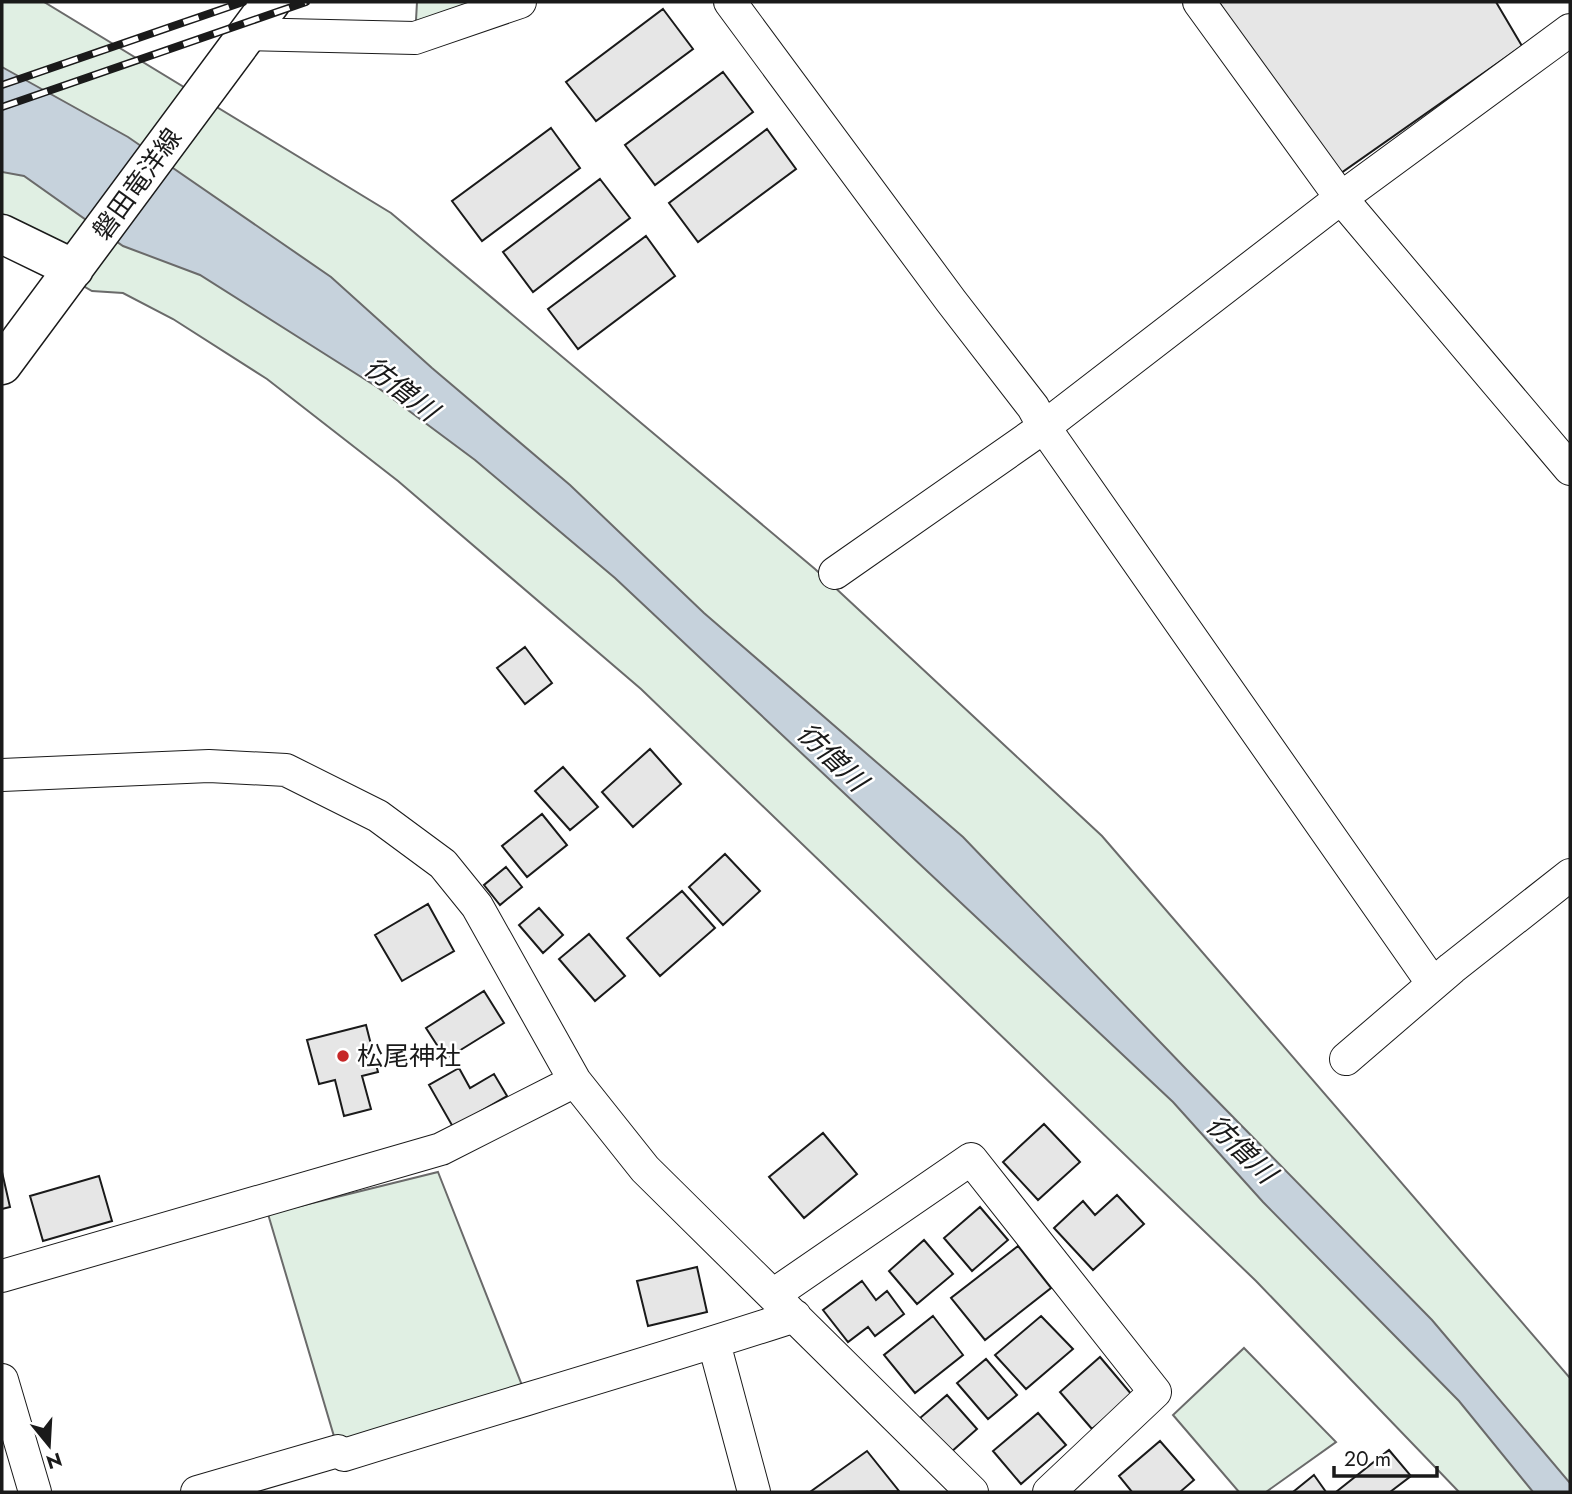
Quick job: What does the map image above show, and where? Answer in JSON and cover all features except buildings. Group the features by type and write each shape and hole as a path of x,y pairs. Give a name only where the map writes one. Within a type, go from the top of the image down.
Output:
{"main road":[{"name":"磐田竜洋線","path":"2,365 271,2"},
{"path":"2,234 74,269"}],"street":[{"path":"248,34 415,38 520,2"},
{"path":"730,2 951,302 1033,407 1044,427 1433,984"},
{"path":"1199,2 1341,198 1570,470"},
{"path":"835,572 1044,427 1341,198 1570,30"},
{"path":"2,775 209,766 286,770 378,816 443,864 477,906 575,1082 645,1169 972,1492"},
{"path":"1346,1059 1433,984 1570,875"},
{"path":"2,1276 441,1149 575,1082"},
{"path":"197,1492 338,1451 344,1455 713,1343 784,1305 971,1159 1155,1392 1049,1492"},
{"path":"713,1343 754,1492"},
{"path":"2,1380 35,1492"}],"green space":[{"path":"2,2 44,2 391,213 815,569 1102,836 1570,1378 1570,1492 1459,1492 1256,1281 641,689 398,481 267,379 173,319 123,293 92,291 2,239"},
{"path":"417,2 520,2 415,38"},
{"path":"438,1172 527,1398 336,1443 268,1214"},
{"path":"1244,1348 1336,1442 1266,1492 1239,1492 1173,1415"}],"water":[{"name":"彷僧川","path":"2,67 128,137 331,277 432,368 570,485 704,613 963,837 1432,1320 1570,1483 1570,1492 1533,1492 1459,1401 1263,1202 1173,1102 615,578 475,460 377,387 200,275 123,246 24,176 2,172"}],"railway":[{"path":"2,85 243,2"},
{"path":"2,107 306,2"}],"place":[{"name":"松尾神社","path":"343,1056"}]}
